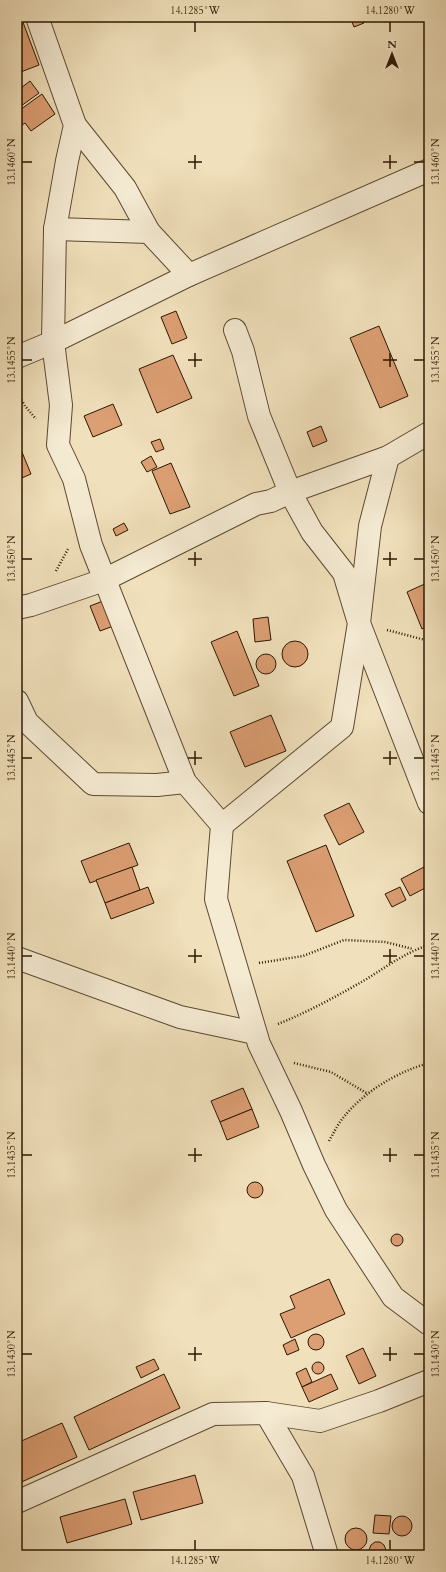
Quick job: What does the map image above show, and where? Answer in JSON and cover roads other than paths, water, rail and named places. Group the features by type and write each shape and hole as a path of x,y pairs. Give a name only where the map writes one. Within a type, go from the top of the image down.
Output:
{"street":[{"path":"37,17 75,125 125,188 149,232 189,275"},
{"path":"75,125 55,229 53,342 61,405 58,445 74,479 91,546 185,782 222,825 216,899 255,1034 336,1210 392,1297 429,1324"},
{"path":"17,357 53,342 189,275 429,170"},
{"path":"55,229 149,232"},
{"path":"235,330 243,351 259,416 290,492 312,532 344,573 359,623 429,803"},
{"path":"17,608 31,606 104,580 256,504 271,501 290,492 388,457 429,433"},
{"path":"222,825 342,728 359,623 370,526 388,457"},
{"path":"17,702 27,722 93,784 157,786 185,782"},
{"path":"17,958 180,1017 255,1034"},
{"path":"17,1502 213,1414 266,1413 320,1421 378,1401 429,1381"},
{"path":"266,1413 303,1476 327,1555"}]}
